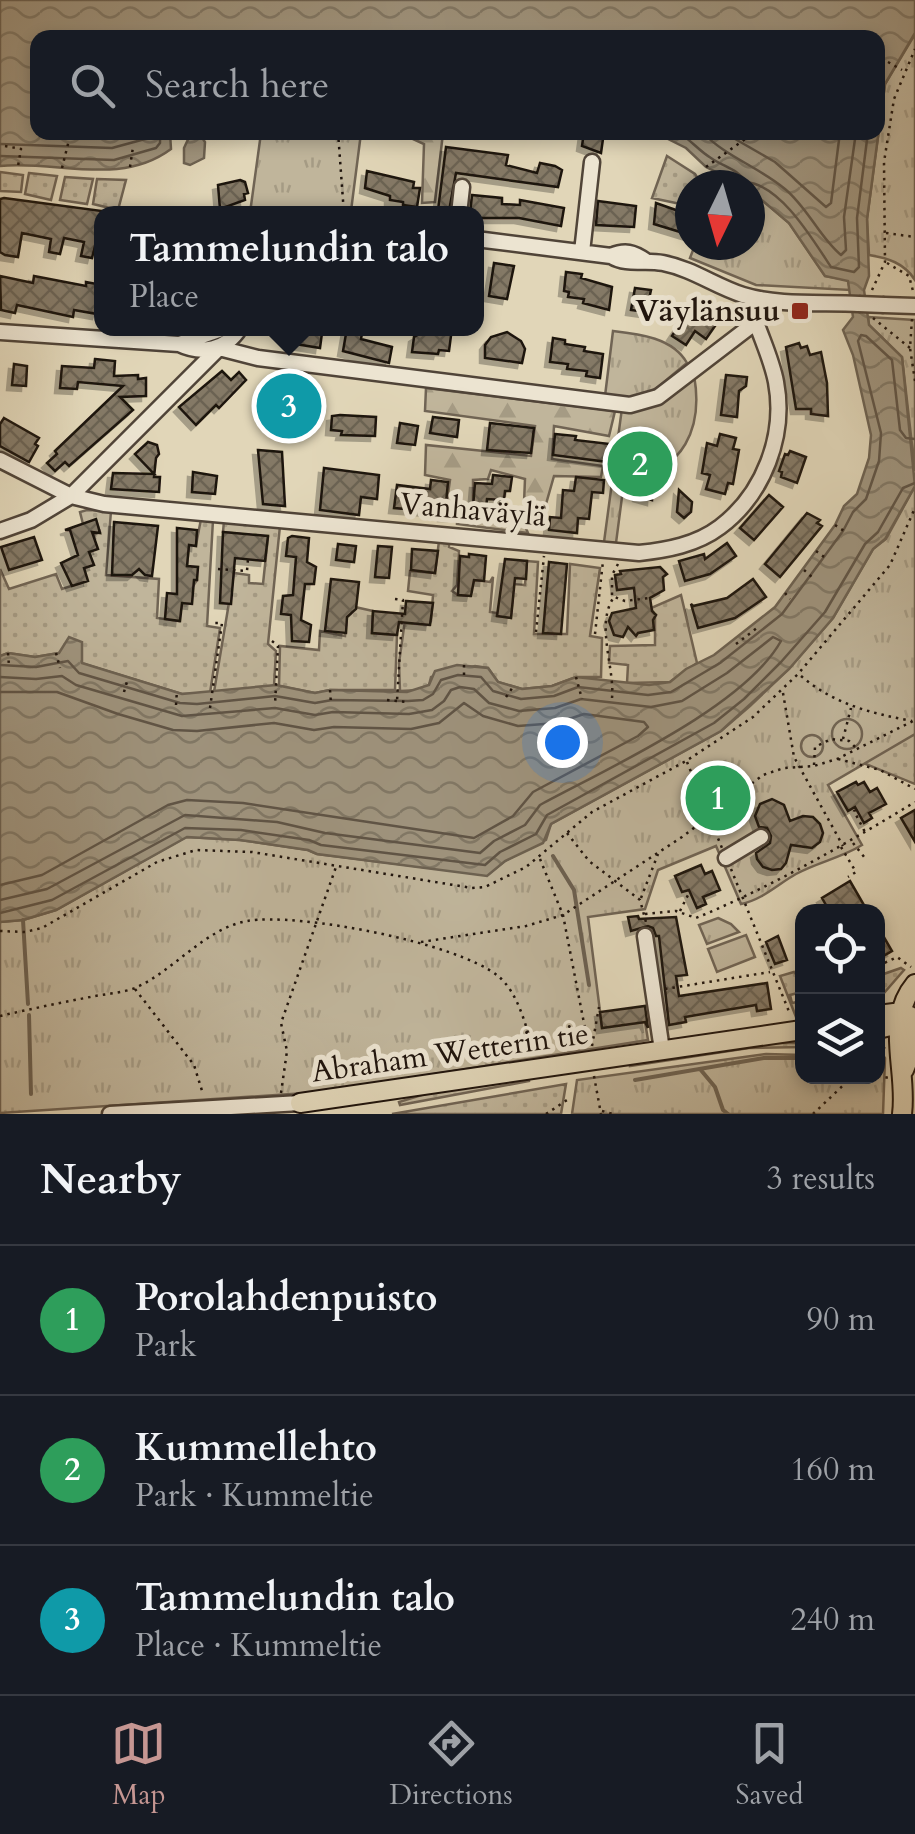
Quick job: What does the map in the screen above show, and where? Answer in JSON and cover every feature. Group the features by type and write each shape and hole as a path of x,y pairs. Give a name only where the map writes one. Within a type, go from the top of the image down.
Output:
{"main road":[{"path":"902,1114 898,1050 909,1021 907,995 913,975"},
{"path":"885,1035 909,1021"},
{"name":"Abraham Wetterin tie","path":"300,1110 795,1028"}],"street":[{"path":"582,252 592,162"},
{"path":"459,206 462,187"},
{"path":"484,239 611,256 621,262 646,260 686,268 731,290 761,299 914,310"},
{"path":"219,337 258,358 630,405 658,397 756,322 761,299"},
{"name":"Vanhaväylä","path":"0,460 71,496 104,504 639,554 668,550 720,527 753,491 772,453 779,412 776,382 756,322"},
{"path":"0,332 179,344 190,350 219,337"},
{"path":"0,531 31,520 71,496 219,337"},
{"path":"726,858 761,837"},
{"path":"646,936 662,1050"},
{"name":"Abraham Wetterin tie","path":"110,1114 204,1109 300,1110"}],"path":[{"path":"872,292 885,262 884,162 894,100 915,50"},
{"path":"888,62 904,70"},
{"path":"62,168 69,140"},
{"path":"339,140 343,206"},
{"path":"706,167 744,140"},
{"path":"5,146 21,149 18,166"},
{"path":"130,167 133,146"},
{"path":"885,232 915,238"},
{"path":"885,262 909,276 912,287"},
{"path":"914,310 910,348 915,381"},
{"path":"879,325 910,348"},
{"path":"0,931 42,928 157,862 196,850 236,851 437,883 484,886 504,880 540,858 592,812 686,761 783,691 890,565 915,508"},
{"path":"835,526 844,532"},
{"path":"536,632 545,544"},
{"path":"594,634 604,550"},
{"path":"816,551 827,559"},
{"path":"218,568 247,571 248,560"},
{"path":"612,698 614,679 607,664 606,611 614,597 612,575 619,563"},
{"path":"804,570 813,578"},
{"path":"785,593 790,599"},
{"path":"614,597 625,601 649,598"},
{"path":"395,599 403,600 397,701"},
{"path":"210,708 222,624 214,622"},
{"path":"736,644 757,628"},
{"path":"272,641 278,646 275,705"},
{"path":"8,653 9,666"},
{"path":"56,653 60,668"},
{"path":"464,665 464,674"},
{"path":"798,674 852,707 914,720"},
{"path":"576,676 582,699"},
{"path":"124,692 128,678"},
{"path":"506,697 514,687"},
{"path":"176,705 177,690"},
{"path":"330,690 330,704"},
{"path":"783,691 800,768 856,872 848,877"},
{"path":"388,700 408,702"},
{"path":"843,740 852,707"},
{"path":"418,942 526,926 563,915 659,852 762,775 837,758 914,720"},
{"path":"814,766 813,754 819,743 843,740 856,745 858,750"},
{"path":"837,758 880,770 915,789"},
{"path":"686,761 795,1020"},
{"path":"645,914 680,912 696,918 852,842 915,802"},
{"path":"856,810 866,834"},
{"path":"566,832 589,861 640,900 646,936"},
{"path":"852,842 865,858"},
{"path":"640,900 659,852"},
{"path":"540,858 563,915 589,1052 596,1035 599,1006"},
{"path":"280,1096 287,1050 281,1023 336,865"},
{"path":"680,912 690,891"},
{"path":"0,1016 134,988 222,931 245,922 318,924 418,942 501,978 526,1028 537,1068"},
{"path":"885,962 897,956 913,975"},
{"path":"653,990 776,973"},
{"path":"134,988 194,1065 204,1109"},
{"path":"593,1074 601,1113 613,1114"},
{"path":"885,1075 898,1074"},
{"path":"813,1114 845,1084"},
{"path":"546,1114 568,1100"}],"green space":[{"path":"915,34 915,280 895,262 869,255 867,219 878,140 885,140 885,84"},
{"path":"260,140 360,140 352,206 251,206"},
{"path":"415,140 442,140 435,202 422,203 424,144"},
{"path":"667,156 689,170 675,170 675,203 652,198"},
{"path":"0,172 23,175 21,192 0,191"},
{"path":"29,173 57,176 51,200 25,194"},
{"path":"65,177 93,179 87,204 60,200"},
{"path":"97,179 126,180 119,206 93,204"},
{"path":"765,203 789,223 825,276 848,280 850,290 756,285 695,260 765,260"},
{"path":"868,317 915,320 915,471 902,357 869,325"},
{"path":"613,331 665,343 687,363 650,392 632,397 605,396"},
{"path":"694,375 695,412 685,444 676,457 662,466 625,474 616,543 604,542 622,408"},
{"path":"426,388 615,411 609,436 554,426 552,459 603,466 601,477 554,476 540,525 524,503 525,479 491,470 488,479 473,480 473,509 522,519 528,533 457,524 457,503 447,501 450,480 425,475 426,445 531,456 535,426 425,411"},
{"path":"915,486 915,734 828,785 862,845 741,904 716,846 658,870 645,909 588,917 602,1027 645,1022 648,1040 321,1092 0,1113 0,922 56,910 186,837 240,840 317,854 487,875 546,840 551,824 721,731 750,706 833,618 873,549 886,539"},
{"path":"111,511 106,575 159,579 157,618 179,621 182,603 197,580 187,566 189,545 196,545 201,519 213,520 207,626 220,628 210,693 182,694 59,653 0,656 0,569 9,589 56,574 62,589 87,581 84,568 93,565 89,552 93,535 100,532 96,520 83,524 80,512"},
{"path":"224,521 280,526 268,644 276,651 274,686 214,692 234,573 249,575 249,583 263,584 268,537 223,532"},
{"path":"439,541 449,542 449,547 459,551 457,585 452,591 458,595 470,596 474,580 490,582 493,577 490,612 497,616 511,617 511,584 525,585 527,561 538,562 534,634 567,634 570,564 600,568 590,636 602,638 601,677 576,677 552,686 522,689 498,682 488,668 475,666 431,677 429,685 421,690 400,691 405,620 429,625 431,621 433,595 408,591 410,571 435,573"},
{"path":"681,595 697,663 670,682 627,683 628,665 609,663 610,646 655,645 655,615 651,608"},
{"path":"355,607 373,611 372,633 397,635 395,690 315,693 279,686 280,646 319,650 320,631 345,636 347,614"},
{"path":"847,719 861,728 862,734 853,748 847,749 833,740 832,734 841,720"},
{"path":"915,724 915,784 851,758"},
{"path":"812,735 820,738 820,754 812,757 804,754 801,746 804,738"},
{"path":"718,918 739,932 707,944 699,925"},
{"path":"746,935 755,957 717,972 708,949"},
{"path":"901,968 904,970 885,992 885,974"},
{"path":"795,973 795,994 790,995 795,1014 780,976"},
{"path":"763,1043 795,1043 795,1047 749,1048 630,1063"},
{"path":"766,1054 795,1055 795,1084 884,1084 883,1114 572,1114 577,1080"},
{"path":"529,1078 400,1105 399,1102 428,1093"},
{"path":"566,1084 561,1114 392,1114"}],"water":[{"path":"0,0 915,0 915,33 885,84 885,30 30,30 30,140 170,140 171,149 131,167 88,170 0,166"},
{"path":"188,140 204,140 204,158 190,165 184,163"},
{"path":"670,140 878,140 867,219 869,276 864,290 869,325 902,357 915,486 833,618 789,669 721,731 551,824 543,843 505,861 487,876 240,840 187,837 56,910 0,922 0,656 59,653 69,637 82,642 82,663 182,694 276,685 315,693 407,692 429,685 435,671 457,665 488,668 498,682 522,689 552,686 576,677 649,685 670,682 714,655 775,607 835,525 844,506 857,494 869,458 871,435 853,355 843,330 853,317 848,281 825,276 789,223 765,203 765,170 706,167 686,148"}],"building":[{"path":"583,140 603,140 601,153 582,146"},
{"path":"446,147 508,155 506,165 537,173 540,163 562,170 558,187 456,173 450,206 439,206"},
{"path":"367,171 414,182 413,188 420,188 417,206 403,205 365,188"},
{"path":"240,180 245,182 248,193 244,194 245,200 220,206 218,185"},
{"path":"472,195 502,198 502,204 520,205 520,200 564,208 561,226 519,218 484,218 484,206 471,206"},
{"path":"0,199 94,210 92,258 81,256 84,242 64,238 60,254 49,252 51,239 22,233 18,257 0,252"},
{"path":"598,201 636,206 634,227 596,225"},
{"path":"656,203 675,210 675,230 654,224"},
{"path":"494,263 514,266 507,299 489,296"},
{"path":"566,272 582,274 581,278 612,287 609,310 568,297 569,292 564,291"},
{"path":"0,276 33,283 34,276 86,286 86,282 94,284 94,313 74,310 73,317 17,305 15,313 1,310"},
{"path":"635,288 651,290 649,299 655,300 653,313 631,310"},
{"path":"691,307 715,326 706,339 695,331 686,345 672,336"},
{"path":"507,332 521,341 525,349 522,363 485,358 485,345 491,337"},
{"path":"290,336 322,336 320,348 289,343"},
{"path":"346,336 362,336 361,339 392,347 389,363 343,351"},
{"path":"451,336 449,351 412,352 414,337"},
{"path":"553,338 603,354 600,378 586,376 587,371 567,369 568,364 550,362"},
{"path":"799,343 801,348 807,346 810,355 821,352 828,416 811,414 811,409 796,409 786,347"},
{"path":"95,359 115,361 114,376 146,378 146,396 120,397 133,410 69,466 65,462 55,471 47,463 57,454 55,451 123,386 78,382 77,389 60,388 62,366 94,368"},
{"path":"14,364 27,366 26,386 12,385"},
{"path":"222,371 231,380 239,372 246,380 196,425 179,407"},
{"path":"726,375 747,377 746,386 739,391 737,417 721,415"},
{"path":"281,395 300,397 298,417 278,415"},
{"path":"332,416 376,417 375,436 341,435 342,431 331,430"},
{"path":"433,417 459,420 457,437 430,433"},
{"path":"4,418 39,438 29,462 0,446 0,424"},
{"path":"400,423 418,426 415,445 397,443"},
{"path":"490,423 534,428 531,453 487,450"},
{"path":"555,434 610,444 608,462 553,455"},
{"path":"720,434 736,438 733,449 739,450 733,484 728,483 725,494 706,489 710,475 702,473 707,443 717,446"},
{"path":"148,442 157,445 159,454 154,477 160,477 159,492 111,489 113,473 154,474 135,454"},
{"path":"258,450 282,452 285,506 263,504"},
{"path":"790,451 806,457 797,483 781,477 779,471"},
{"path":"324,468 379,475 377,499 361,497 359,515 320,510"},
{"path":"193,472 217,476 215,494 192,492"},
{"path":"493,475 512,477 510,491 505,491 504,500 487,499 486,508 473,507 475,483 492,484"},
{"path":"576,477 604,480 603,493 592,492 589,519 578,518 577,533 549,530 550,517 561,518 563,490 574,491"},
{"path":"431,480 448,482 446,503 453,504 452,516 394,508 397,485 430,489"},
{"path":"640,483 653,484 652,500 638,496"},
{"path":"679,490 692,502 691,512 684,518 677,512"},
{"path":"769,495 783,507 754,540 740,528"},
{"path":"807,513 820,520 817,523 822,526 780,577 765,564"},
{"path":"96,519 100,533 92,532 98,549 89,552 94,565 84,568 88,581 72,586 61,563 78,555 70,530 65,530"},
{"path":"114,522 158,526 152,576 139,569 132,575 112,575"},
{"path":"177,528 197,530 196,546 189,545 187,566 198,567 197,580 192,604 182,603 180,621 165,619 167,593 177,594"},
{"path":"223,532 268,536 265,561 235,558 231,604 220,603"},
{"path":"34,537 42,560 9,570 1,547"},
{"path":"288,538 309,538 307,562 316,567 314,584 305,584 301,620 311,625 309,642 292,641 291,615 281,614 283,596 293,595 296,557 286,556"},
{"path":"727,543 736,556 710,574 685,581 679,561 704,554 705,559"},
{"path":"338,544 356,546 354,562 336,560"},
{"path":"378,546 392,547 389,578 375,577"},
{"path":"412,549 438,551 435,573 411,570"},
{"path":"460,556 486,556 484,581 474,580 471,596 458,595"},
{"path":"505,559 527,561 526,579 515,578 511,618 497,616"},
{"path":"549,562 567,564 561,634 543,633"},
{"path":"660,567 667,574 663,577 664,590 650,598 656,615 654,630 636,636 628,627 623,637 614,635 609,621 612,613 636,608 634,588 617,590 615,575 620,571"},
{"path":"331,579 359,582 356,609 347,617 346,633 325,631"},
{"path":"753,579 766,597 735,618 698,628 691,604 727,598"},
{"path":"406,601 433,603 430,625 399,622 397,635 372,633 373,611 405,614"},
{"path":"864,782 870,792 877,788 886,804 869,813 872,818 864,823 855,807 848,811 837,792"},
{"path":"772,799 784,805 790,821 813,817 823,833 812,848 791,845 786,863 781,869 772,870 757,859 756,853 770,843 771,836 767,828 759,827 755,816 760,804"},
{"path":"915,810 915,842 901,818"},
{"path":"701,865 705,874 712,871 720,890 703,897 706,904 697,908 689,890 682,892 675,876"},
{"path":"850,881 863,904 825,904 822,898"},
{"path":"628,917 676,917 687,975 676,976 679,996 767,983 771,1009 757,1011 756,1005 685,1017 686,1022 669,1025 659,936 648,926 631,931"},
{"path":"778,936 787,960 775,964 766,942"},
{"path":"645,1006 648,1028 645,1022 602,1028 600,1012"}],"waterway":[{"path":"553,856 574,890 589,985"},
{"path":"23,920 28,1004"},
{"path":"29,1015 31,1094"},
{"path":"635,1080 764,1058 795,1058"},
{"path":"700,1069 715,1087 728,1114"}],"place":[{"name":"Väylänsuu","path":"800,311"},
{"name":"Tammelundin talo","path":"289,406"},
{"name":"Kummellehto","path":"640,464"},
{"name":"Porolahdenpuisto","path":"718,798"}]}
